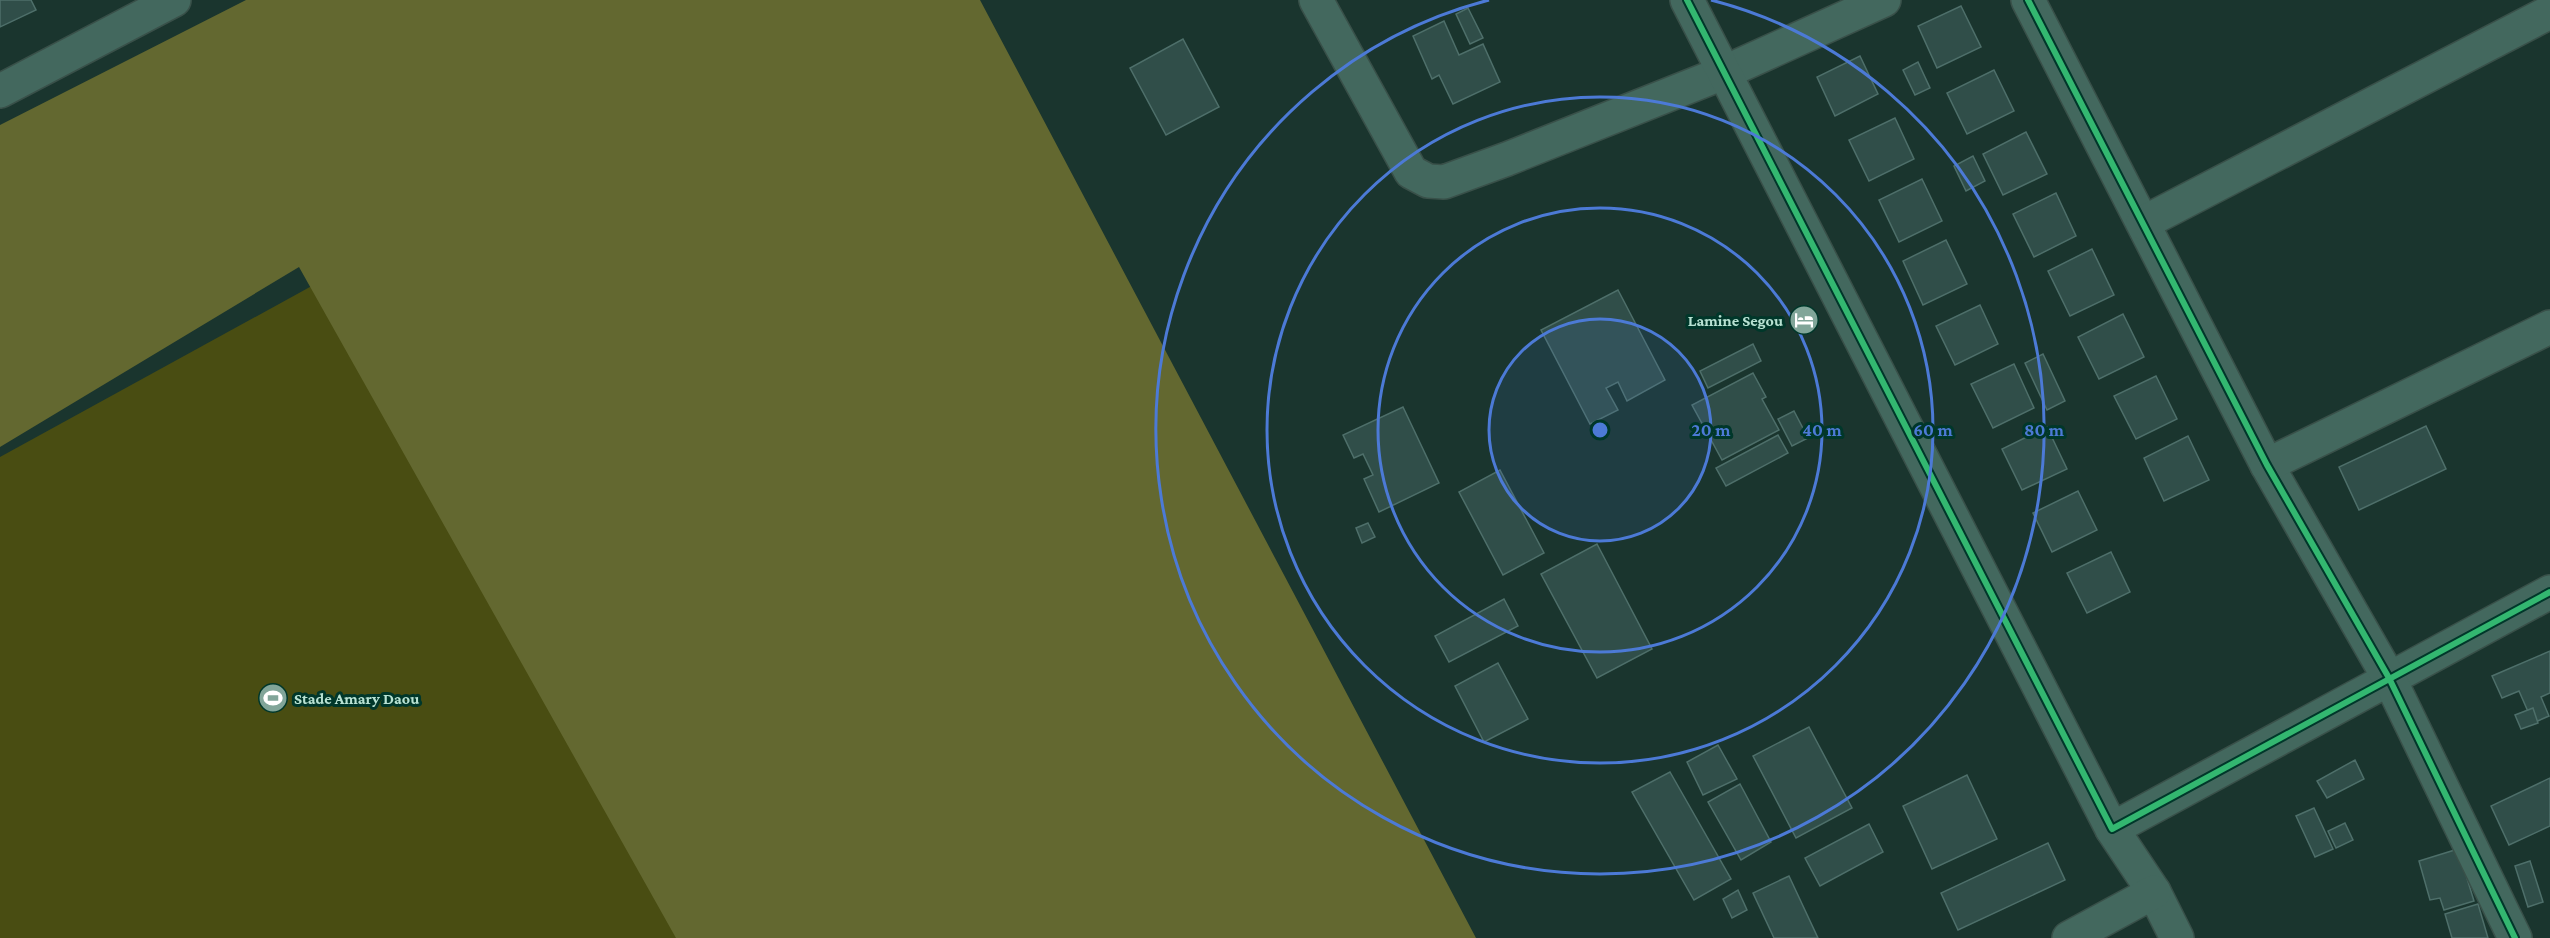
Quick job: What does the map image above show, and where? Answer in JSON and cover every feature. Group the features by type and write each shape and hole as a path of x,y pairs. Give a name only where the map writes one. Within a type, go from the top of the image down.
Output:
{"street":[{"path":"0,91 174,0"},
{"path":"1316,0 1412,172 1428,181 1444,182 1723,73 1884,0"},
{"path":"1687,0 2112,829 2154,892 2177,938"},
{"path":"2028,0 2267,465 2389,678 2515,938"},
{"path":"2143,223 2550,12"},
{"path":"2267,465 2550,327"},
{"path":"2112,829 2550,592"},
{"path":"2069,938 2154,892"}],"green space":[{"path":"246,0 980,0 1476,938 676,938 299,267 0,447 0,125"},
{"name":"Stade Amary Daou","path":"319,282 677,938 0,938 0,457"}],"building":[{"path":"0,0 31,0 36,10 0,27"},
{"path":"1961,6 1981,47 1937,68 1918,26"},
{"path":"1468,8 1483,38 1470,44 1456,14"},
{"path":"1444,21 1459,55 1483,44 1500,82 1453,104 1439,75 1432,79 1413,36"},
{"path":"1183,39 1219,107 1166,135 1130,68"},
{"path":"1860,56 1878,94 1835,116 1817,77"},
{"path":"1918,62 1930,88 1915,95 1903,70"},
{"path":"1994,70 2014,111 1967,134 1947,93"},
{"path":"1895,118 1914,159 1869,181 1849,140"},
{"path":"2026,132 2047,174 2003,195 1983,154"},
{"path":"1973,156 1985,181 1966,191 1954,166"},
{"path":"1922,179 1942,221 1899,242 1879,200"},
{"path":"2056,193 2076,236 2034,257 2013,214"},
{"path":"1946,240 1967,284 1923,305 1903,261"},
{"path":"2092,249 2114,295 2070,316 2048,271"},
{"path":"1618,290 1665,380 1627,401 1618,382 1606,388 1618,410 1590,424 1541,330"},
{"path":"1980,305 1998,344 1955,365 1936,326"},
{"path":"2123,314 2144,357 2099,379 2078,337"},
{"path":"1753,344 1761,361 1708,388 1700,371"},
{"path":"2043,354 2065,401 2047,410 2025,363"},
{"path":"2014,364 2034,408 1993,428 1971,384"},
{"path":"1753,373 1766,397 1762,399 1779,430 1722,460 1692,405"},
{"path":"2156,376 2177,419 2136,439 2114,396"},
{"path":"1403,407 1439,483 1379,512 1364,479 1373,475 1363,454 1354,458 1343,435"},
{"path":"1794,411 1808,438 1792,446 1778,419"},
{"path":"2426,426 2446,469 2359,510 2339,467"},
{"path":"2047,427 2067,469 2022,490 2002,449"},
{"path":"1778,435 1788,453 1726,486 1716,468"},
{"path":"2188,436 2209,480 2164,501 2144,458"},
{"path":"1500,470 1544,553 1503,575 1459,492"},
{"path":"2078,491 2097,530 2052,552 2033,513"},
{"path":"1368,523 1375,537 1362,543 1356,528"},
{"path":"1597,544 1652,649 1597,678 1541,574"},
{"path":"2111,552 2130,592 2087,613 2067,573"},
{"path":"1504,599 1518,626 1449,662 1435,636"},
{"path":"2550,651 2550,693 2541,697 2549,716 2533,723 2519,691 2502,698 2492,676"},
{"path":"1498,663 1528,719 1484,742 1455,686"},
{"path":"2533,708 2538,723 2521,729 2515,715"},
{"path":"1809,727 1852,808 1796,838 1753,756"},
{"path":"1718,745 1737,779 1703,795 1687,762"},
{"path":"2355,760 2364,779 2327,798 2317,781"},
{"path":"1670,772 1731,879 1694,900 1632,792"},
{"path":"1967,775 1997,839 1932,869 1903,806"},
{"path":"2550,778 2550,826 2509,845 2491,806"},
{"path":"1740,784 1771,842 1741,860 1708,802"},
{"path":"2314,808 2333,849 2315,857 2296,816"},
{"path":"2345,823 2353,840 2336,848 2328,831"},
{"path":"1869,824 1883,852 1820,886 1805,858"},
{"path":"2048,843 2065,880 1958,930 1941,893"},
{"path":"2458,849 2474,901 2444,910 2440,898 2430,900 2419,861"},
{"path":"2530,861 2543,902 2528,907 2515,866"},
{"path":"1789,876 1818,938 1774,938 1753,893"},
{"path":"1738,890 1747,910 1732,918 1723,899"},
{"path":"2478,904 2488,938 2452,938 2445,914"}],"cycle path":[{"path":"1687,0 2112,829 2550,592"},
{"path":"2028,0 2267,465 2389,678 2515,938"}],"place":[{"name":"Lamine Segou","path":"1804,320"},
{"name":"Stade Amary Daou","path":"273,698"}]}
